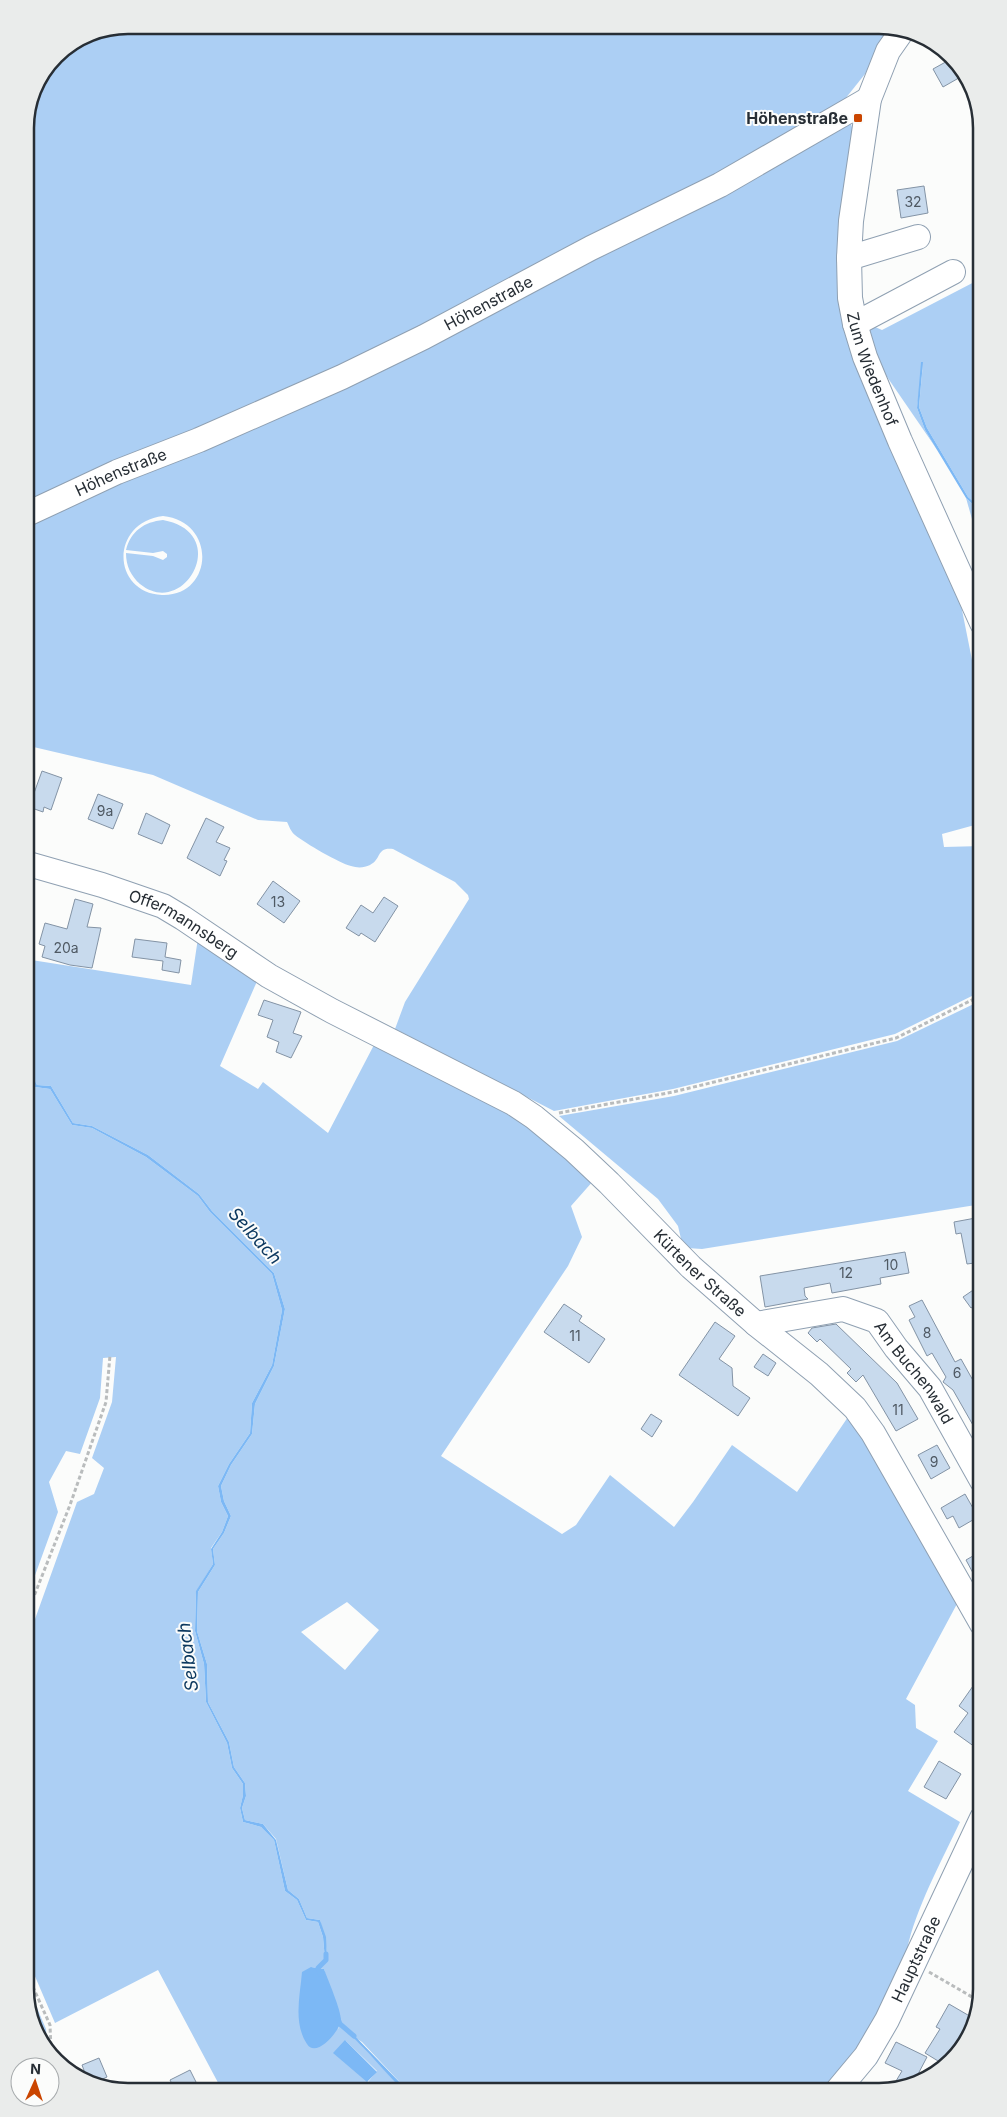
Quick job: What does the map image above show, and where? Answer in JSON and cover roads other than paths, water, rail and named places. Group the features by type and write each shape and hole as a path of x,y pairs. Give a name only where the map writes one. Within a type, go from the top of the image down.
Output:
{"street":[{"path":"869,99 888,52 900,36"},
{"name":"Zum Wiedenhof","path":"869,99 851,221 849,258 850,298 855,324 865,357 900,441 973,602"},
{"name":"Höhenstraße","path":"34,511 117,472 199,440 324,385 416,341 591,248 720,185 869,99"},
{"path":"849,258 918,237"},
{"path":"855,324 953,272"},
{"name":"Offermannsberg","path":"34,867 102,885 163,906 184,918 261,972 332,1011"},
{"name":"Kürtener Straße","path":"332,1011 513,1103 534,1117 574,1150 609,1183 691,1267 756,1324 819,1374 855,1408 872,1433 973,1608"},
{"name":"Am Buchenwald","path":"756,1324 843,1309 877,1321 896,1348 930,1388 973,1465"},
{"name":"Hauptstraße","path":"844,2083 866,2056 887,2020 973,1837"}],"waterway":[{"name":"Selbach","path":"320,1974 318,1968 326,1960 326,1954"},
{"name":"Selbach","path":"338,2019 340,2024 354,2036"}],"place":[{"name":"Höhenstraße","path":"858,118"}]}
